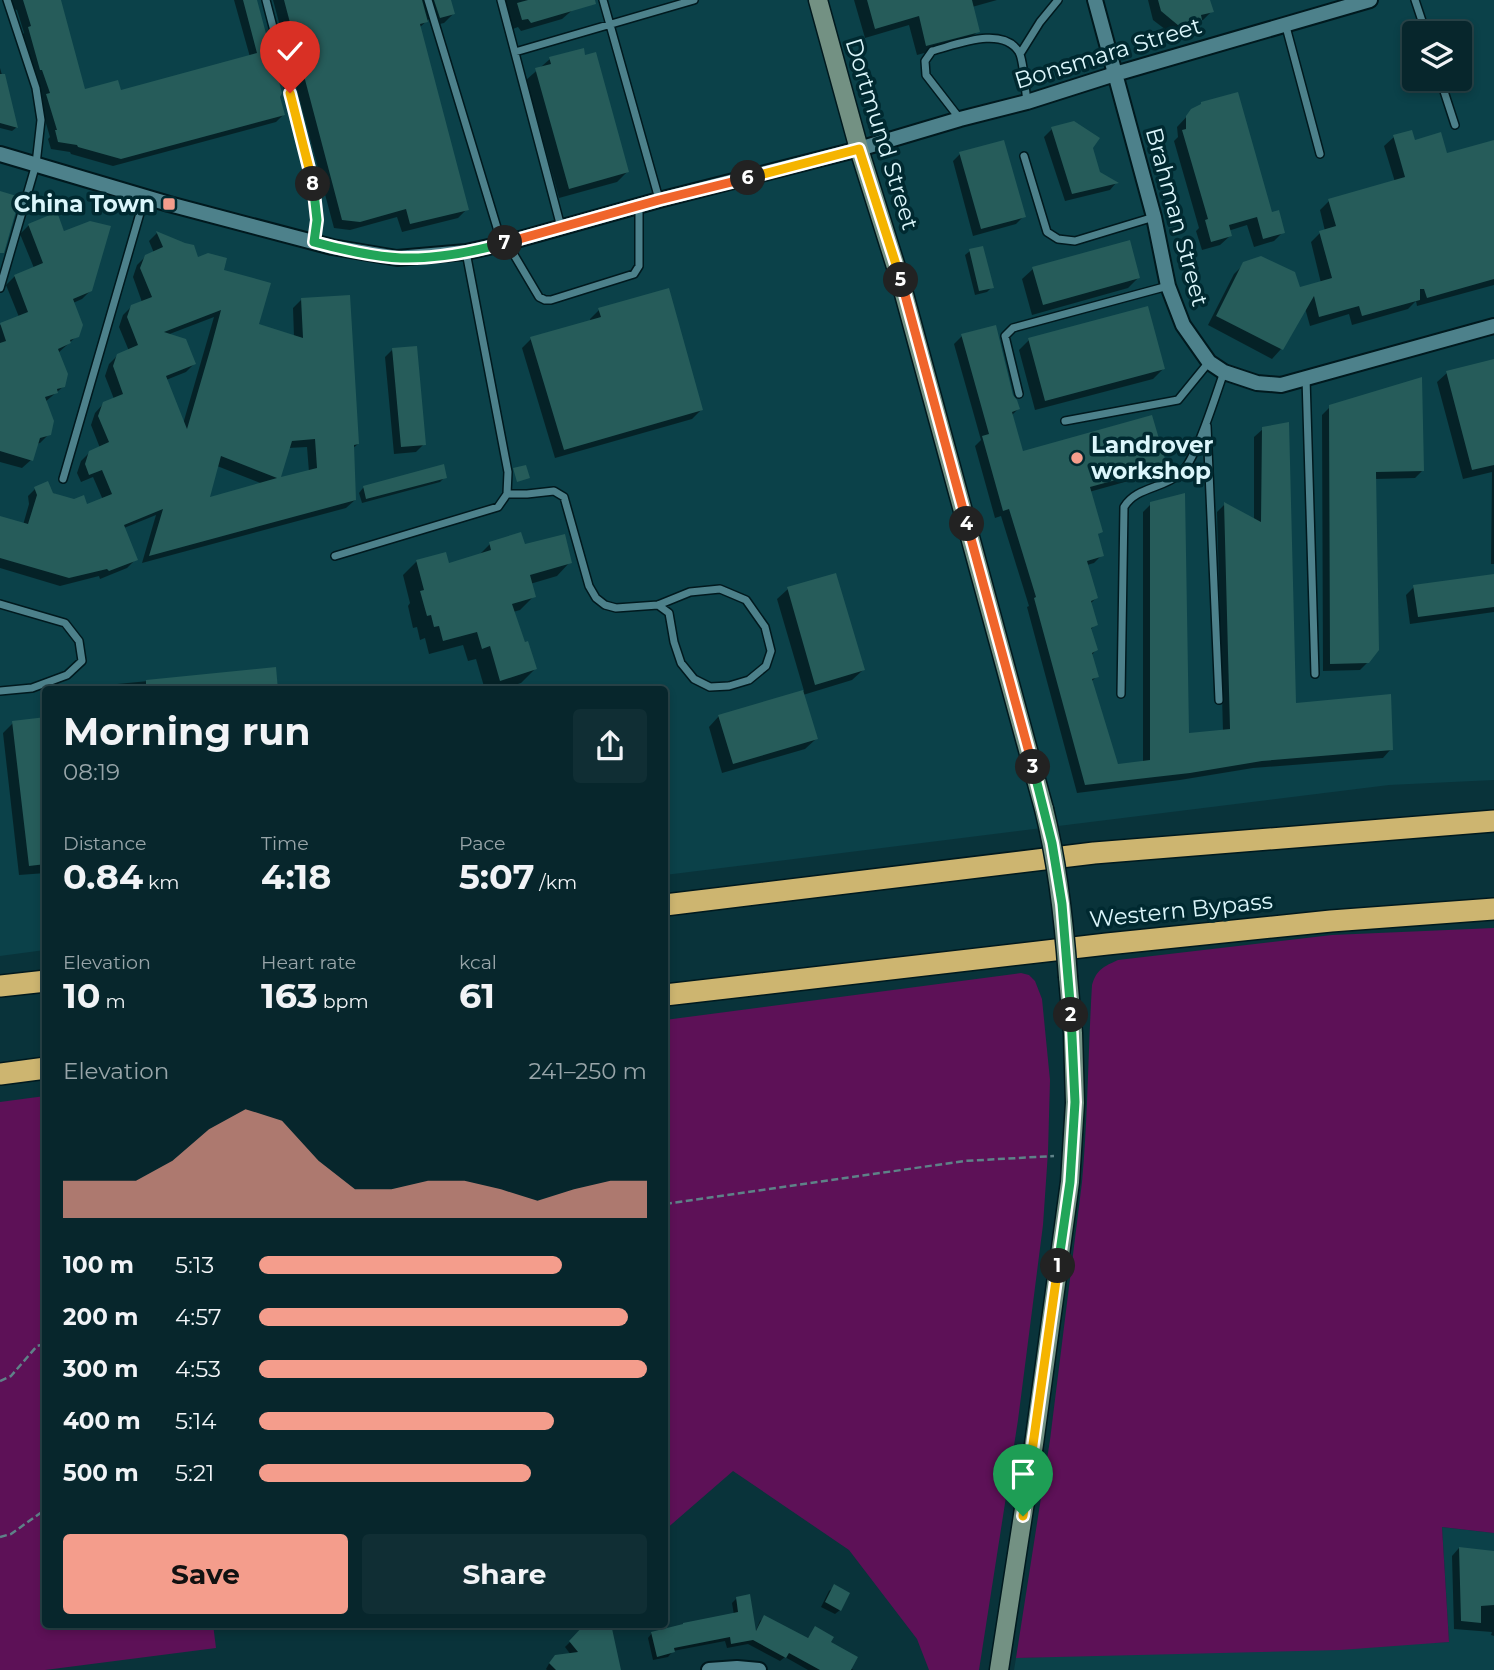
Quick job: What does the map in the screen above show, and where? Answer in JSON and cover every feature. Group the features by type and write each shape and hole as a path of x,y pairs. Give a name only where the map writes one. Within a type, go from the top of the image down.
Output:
{"highway":[{"path":"668,905 1094,853 1494,821"},
{"name":"Western Bypass","path":"668,995 1147,940 1331,921 1494,909"},
{"path":"0,986 42,981"},
{"path":"0,1074 42,1069"}],"street":[{"name":"Dortmund Street","path":"818,0 859,149 901,283 1044,809 1062,904 1073,1032 1075,1102 1072,1155 1034,1444 999,1670"},
{"name":"Brahman Street","path":"1095,0 1154,217 1168,286 1183,325 1209,362 1224,372 1257,383 1280,385 1494,326"},
{"name":"Bonsmara Street","path":"0,154 169,204 332,247 397,258 466,252 859,149 1370,0"},
{"path":"709,1670 759,1670"}],"lane":[{"path":"0,288 36,164 41,120 36,88 7,0"},
{"path":"266,0 314,186 317,220 314,242"},
{"path":"428,0 505,243 539,297 551,300 634,274 639,266 639,206"},
{"path":"501,0 561,227"},
{"path":"603,0 659,200"},
{"path":"514,52 670,3 694,0"},
{"path":"1020,54 1058,0"},
{"path":"1415,0 1422,21"},
{"path":"1284,23 1320,154"},
{"path":"960,119 926,75 925,61 932,51 982,38 1000,38 1013,45 1020,54 1027,102"},
{"path":"1444,91 1455,125"},
{"path":"1024,156 1047,232 1058,239 1074,241 1154,217"},
{"path":"63,480 145,196"},
{"path":"335,556 498,507 507,494 508,472 466,252"},
{"path":"1019,394 1005,336 1013,328 1168,286"},
{"path":"1065,421 1178,400 1209,362"},
{"path":"1121,694 1124,507 1138,493 1166,484 1183,472 1194,453 1224,372"},
{"path":"1306,378 1315,674"},
{"path":"1206,421 1219,700"},
{"path":"507,494 554,491 564,496 589,586 596,598 606,605 616,608 658,605 690,592 720,589 746,600 765,627 771,651 766,666 749,680 729,686 710,687 694,679 681,663 669,613 658,605"},
{"path":"0,604 65,623 79,641 82,661 67,676 32,688 0,691"}],"path":[{"path":"668,1204 964,1161 1072,1155"},
{"path":"0,1381 11,1376 37,1346 42,1345"},
{"path":"0,1537 11,1534 42,1512"}],"shaded area":[{"path":"0,0 1494,0 1494,780 1389,785 668,875 668,686 42,686 42,950 0,956"},
{"path":"1494,928 1494,1533 1442,1527 1449,1642 1340,1650 1016,1658 1050,1440 1082,1182 1092,985 1096,975 1118,960 1332,935"},
{"path":"1021,973 1029,975 1035,981 1042,999 1050,1080 1043,1225 1018,1420 979,1670 929,1670 917,1639 849,1550 733,1471 668,1527 668,1020"},
{"path":"42,1096 42,1628 214,1628 216,1648 45,1670 0,1670 0,1102"},
{"path":"1442,1527 1494,1533 1494,1670 1014,1670 1016,1658 1449,1642"}],"building":[{"path":"23,0 61,0 85,89 118,80 121,90 257,53 243,0 257,0 282,93 280,97 285,115 121,159 58,142 46,94 50,93 40,70"},
{"path":"284,0 422,0 428,22 420,24 469,210 410,224 406,209 360,222 342,220"},
{"path":"434,0 451,0 455,14 440,18"},
{"path":"528,0 595,0 596,4 531,23 528,19 522,20 517,3"},
{"path":"867,0 972,0 980,32 926,46 919,16 875,29"},
{"path":"1158,0 1210,0 1214,12 1201,15 1202,20 1179,26 1161,11"},
{"path":"584,48 585,55 596,52 629,172 569,189 535,68 551,64 549,57"},
{"path":"0,74 5,74 18,128 0,123"},
{"path":"1238,92 1272,212 1279,210 1285,233 1263,239 1257,217 1229,225 1232,236 1211,242 1205,220 1208,219 1182,130 1186,129 1186,116 1201,102"},
{"path":"1074,121 1100,138 1093,148 1100,172 1119,183 1072,194 1051,127"},
{"path":"1412,130 1415,140 1441,132 1447,153 1494,140 1494,279 1427,298 1424,289 1420,289 1420,300 1362,316 1359,306 1319,317 1314,296 1283,350 1216,316 1243,262 1261,256 1295,272 1300,287 1332,278 1319,231 1336,226 1328,199 1405,177 1393,135"},
{"path":"1004,140 1026,217 981,229 959,152"},
{"path":"0,191 20,197 4,253 0,253"},
{"path":"57,212 64,231 90,221 111,226 92,291 73,299 83,325 79,337 58,349 68,374 65,387 57,389 58,393 45,397 54,421 51,435 40,438 33,461 0,451 0,343 6,341 0,323 28,312 14,275 43,263 28,224"},
{"path":"156,231 194,245 198,257 208,253 227,258 224,270 271,283 259,324 303,338 301,298 350,295 359,444 354,445 356,500 149,556 163,509 124,525 138,560 109,571 107,569 69,578 0,558 0,516 28,524 37,495 34,487 48,481 53,493 74,499 84,495 87,504 112,494 102,470 89,475 85,464 89,451 109,442 98,416 103,402 123,394 113,366 117,354 138,345 127,317 131,305 152,297 140,268 145,255 163,247","holes":["221,310 211,347 187,429 166,376 196,364 186,339 164,332","315,439 317,468 281,477 292,441","221,456 277,478 210,497"]},
{"path":"1130,240 1140,278 1043,305 1032,267"},
{"path":"983,246 994,288 979,291 969,249"},
{"path":"669,288 703,410 564,450 530,337 601,317 598,308"},
{"path":"1148,306 1165,369 1045,401 1028,338"},
{"path":"996,325 1013,395 1020,409 1012,412 1023,451 1152,415 1167,466 1090,487 1103,532 1098,534 1104,556 1087,561 1098,598 1091,601 1098,625 1091,628 1098,650 1092,653 1099,677 1092,679 1118,764 1150,760 1150,502 1185,493 1189,733 1230,729 1224,502 1261,522 1262,427 1289,422 1296,703 1391,694 1393,750 1262,761 1190,773 1085,785 1034,598 1036,597 1009,509 1003,511 982,436 989,434 961,334"},
{"path":"417,346 426,445 401,447 392,348"},
{"path":"1494,359 1494,465 1472,470 1446,371"},
{"path":"1422,377 1424,471 1376,472 1379,650 1369,663 1330,664 1329,405"},
{"path":"444,464 447,478 366,499 363,486"},
{"path":"526,465 530,478 517,482 513,468"},
{"path":"521,532 525,544 565,534 572,563 530,575 536,597 512,604 537,669 500,681 490,646 482,649 477,632 443,641 439,626 434,627 431,615 427,616 416,560 446,552 449,563 491,550 489,542"},
{"path":"836,573 865,670 815,685 787,587"},
{"path":"1494,574 1494,607 1418,617 1413,585"},
{"path":"276,667 278,686 146,686 146,680"},
{"path":"803,690 818,739 733,764 718,715"},
{"path":"42,717 42,864 29,866 12,721"},
{"path":"1459,1547 1494,1551 1494,1605 1481,1606 1481,1623 1461,1621"},
{"path":"834,1584 850,1593 841,1611 825,1602"},
{"path":"750,1594 756,1631 764,1615 808,1638 815,1626 834,1637 831,1642 858,1657 851,1670 820,1670 789,1653 786,1658 753,1640 731,1644 730,1637 674,1648 675,1652 657,1657 651,1632 738,1612 736,1597"},
{"path":"581,1628 612,1628 621,1670 556,1670 549,1663 555,1655 578,1652 569,1641"}],"place":[{"name":"China Town","path":"169,204"},
{"name":"Landrover workshop","path":"1077,458"}],"route":[{"path":"290,93 314,186 317,220 314,242 397,258 466,252 502,244 659,200 859,149 901,283 1044,809 1062,904 1073,1032 1075,1102 1072,1155 1023,1516"}]}
